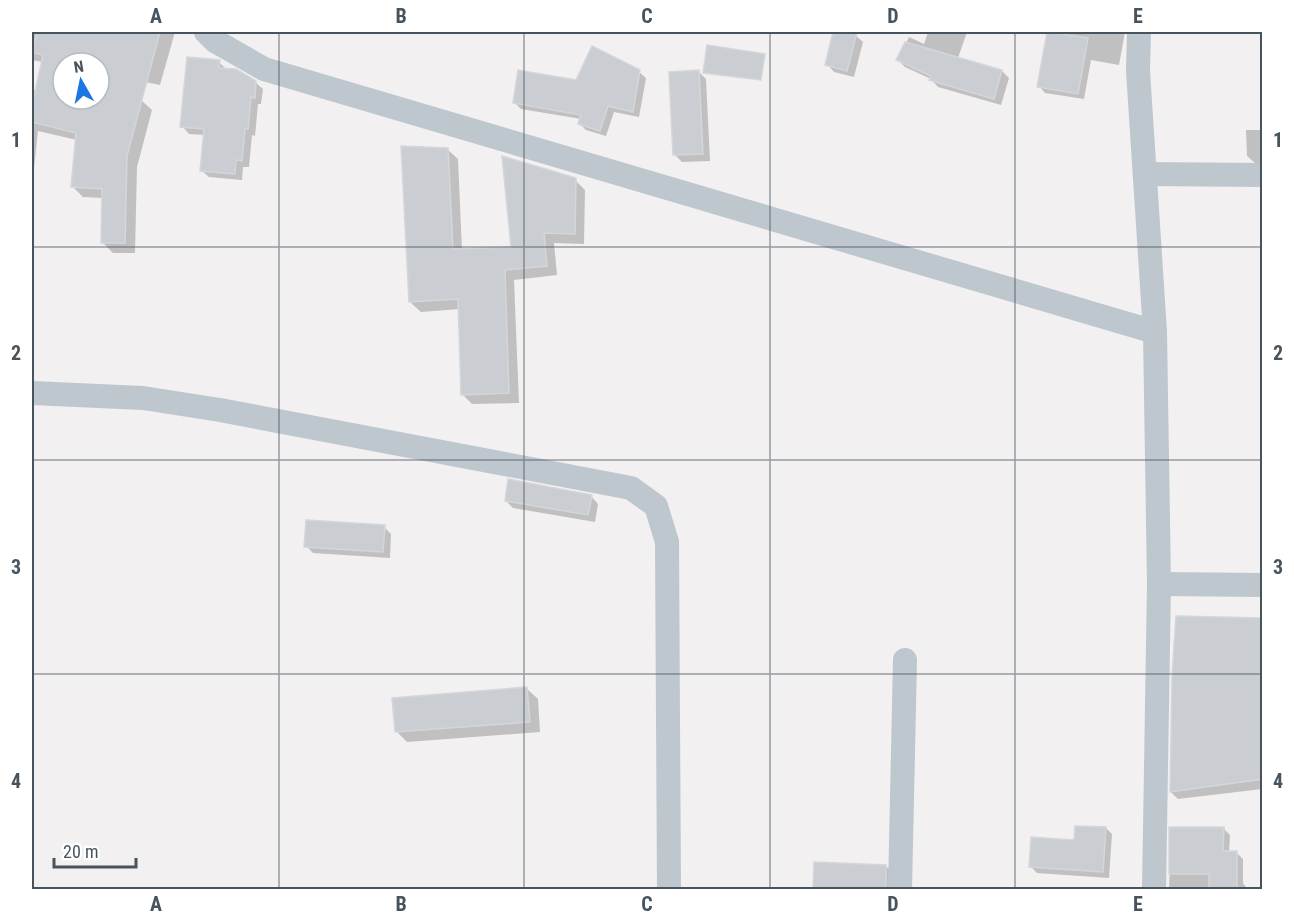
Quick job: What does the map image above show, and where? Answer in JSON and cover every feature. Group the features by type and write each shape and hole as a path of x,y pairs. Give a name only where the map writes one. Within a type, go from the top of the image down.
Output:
{"street":[{"path":"206,32 215,41 264,69 1155,333"},
{"path":"1139,32 1138,71 1155,333 1159,584 1154,890"},
{"path":"1146,174 1263,175"},
{"path":"32,393 143,398 220,410 631,488 656,506 667,542 669,890"},
{"path":"1159,584 1263,585"},
{"path":"900,890 905,660"}],"building":[{"path":"37,32 160,32 127,156 125,243 101,243 102,189 71,187 76,133 32,122 32,106 43,55 32,52"},
{"path":"833,32 857,32 847,71 825,65"},
{"path":"1047,32 1088,38 1078,94 1037,87"},
{"path":"905,42 1002,70 994,99 929,80 931,76 896,60"},
{"path":"707,45 765,54 761,80 703,73"},
{"path":"592,46 640,70 633,112 608,106 600,131 578,124 581,115 513,103 518,70 576,80"},
{"path":"187,57 220,60 219,68 236,69 256,81 255,98 251,97 248,129 245,129 242,161 236,160 235,174 200,171 204,129 180,127"},
{"path":"699,70 703,154 673,155 669,72"},
{"path":"401,146 448,148 453,249 511,247 502,156 576,178 575,234 544,233 547,266 505,270 509,393 461,395 458,299 409,302"},
{"path":"508,479 592,495 588,515 505,501"},
{"path":"306,520 385,525 383,552 304,547"},
{"path":"1176,616 1263,618 1263,779 1170,792 1172,676"},
{"path":"527,687 530,722 395,732 392,698"},
{"path":"1075,826 1106,827 1103,872 1029,867 1031,837 1074,840"},
{"path":"1169,827 1224,827 1223,851 1237,851 1237,890 1209,890 1209,874 1169,874"},
{"path":"814,862 886,865 886,890 813,889"}]}
